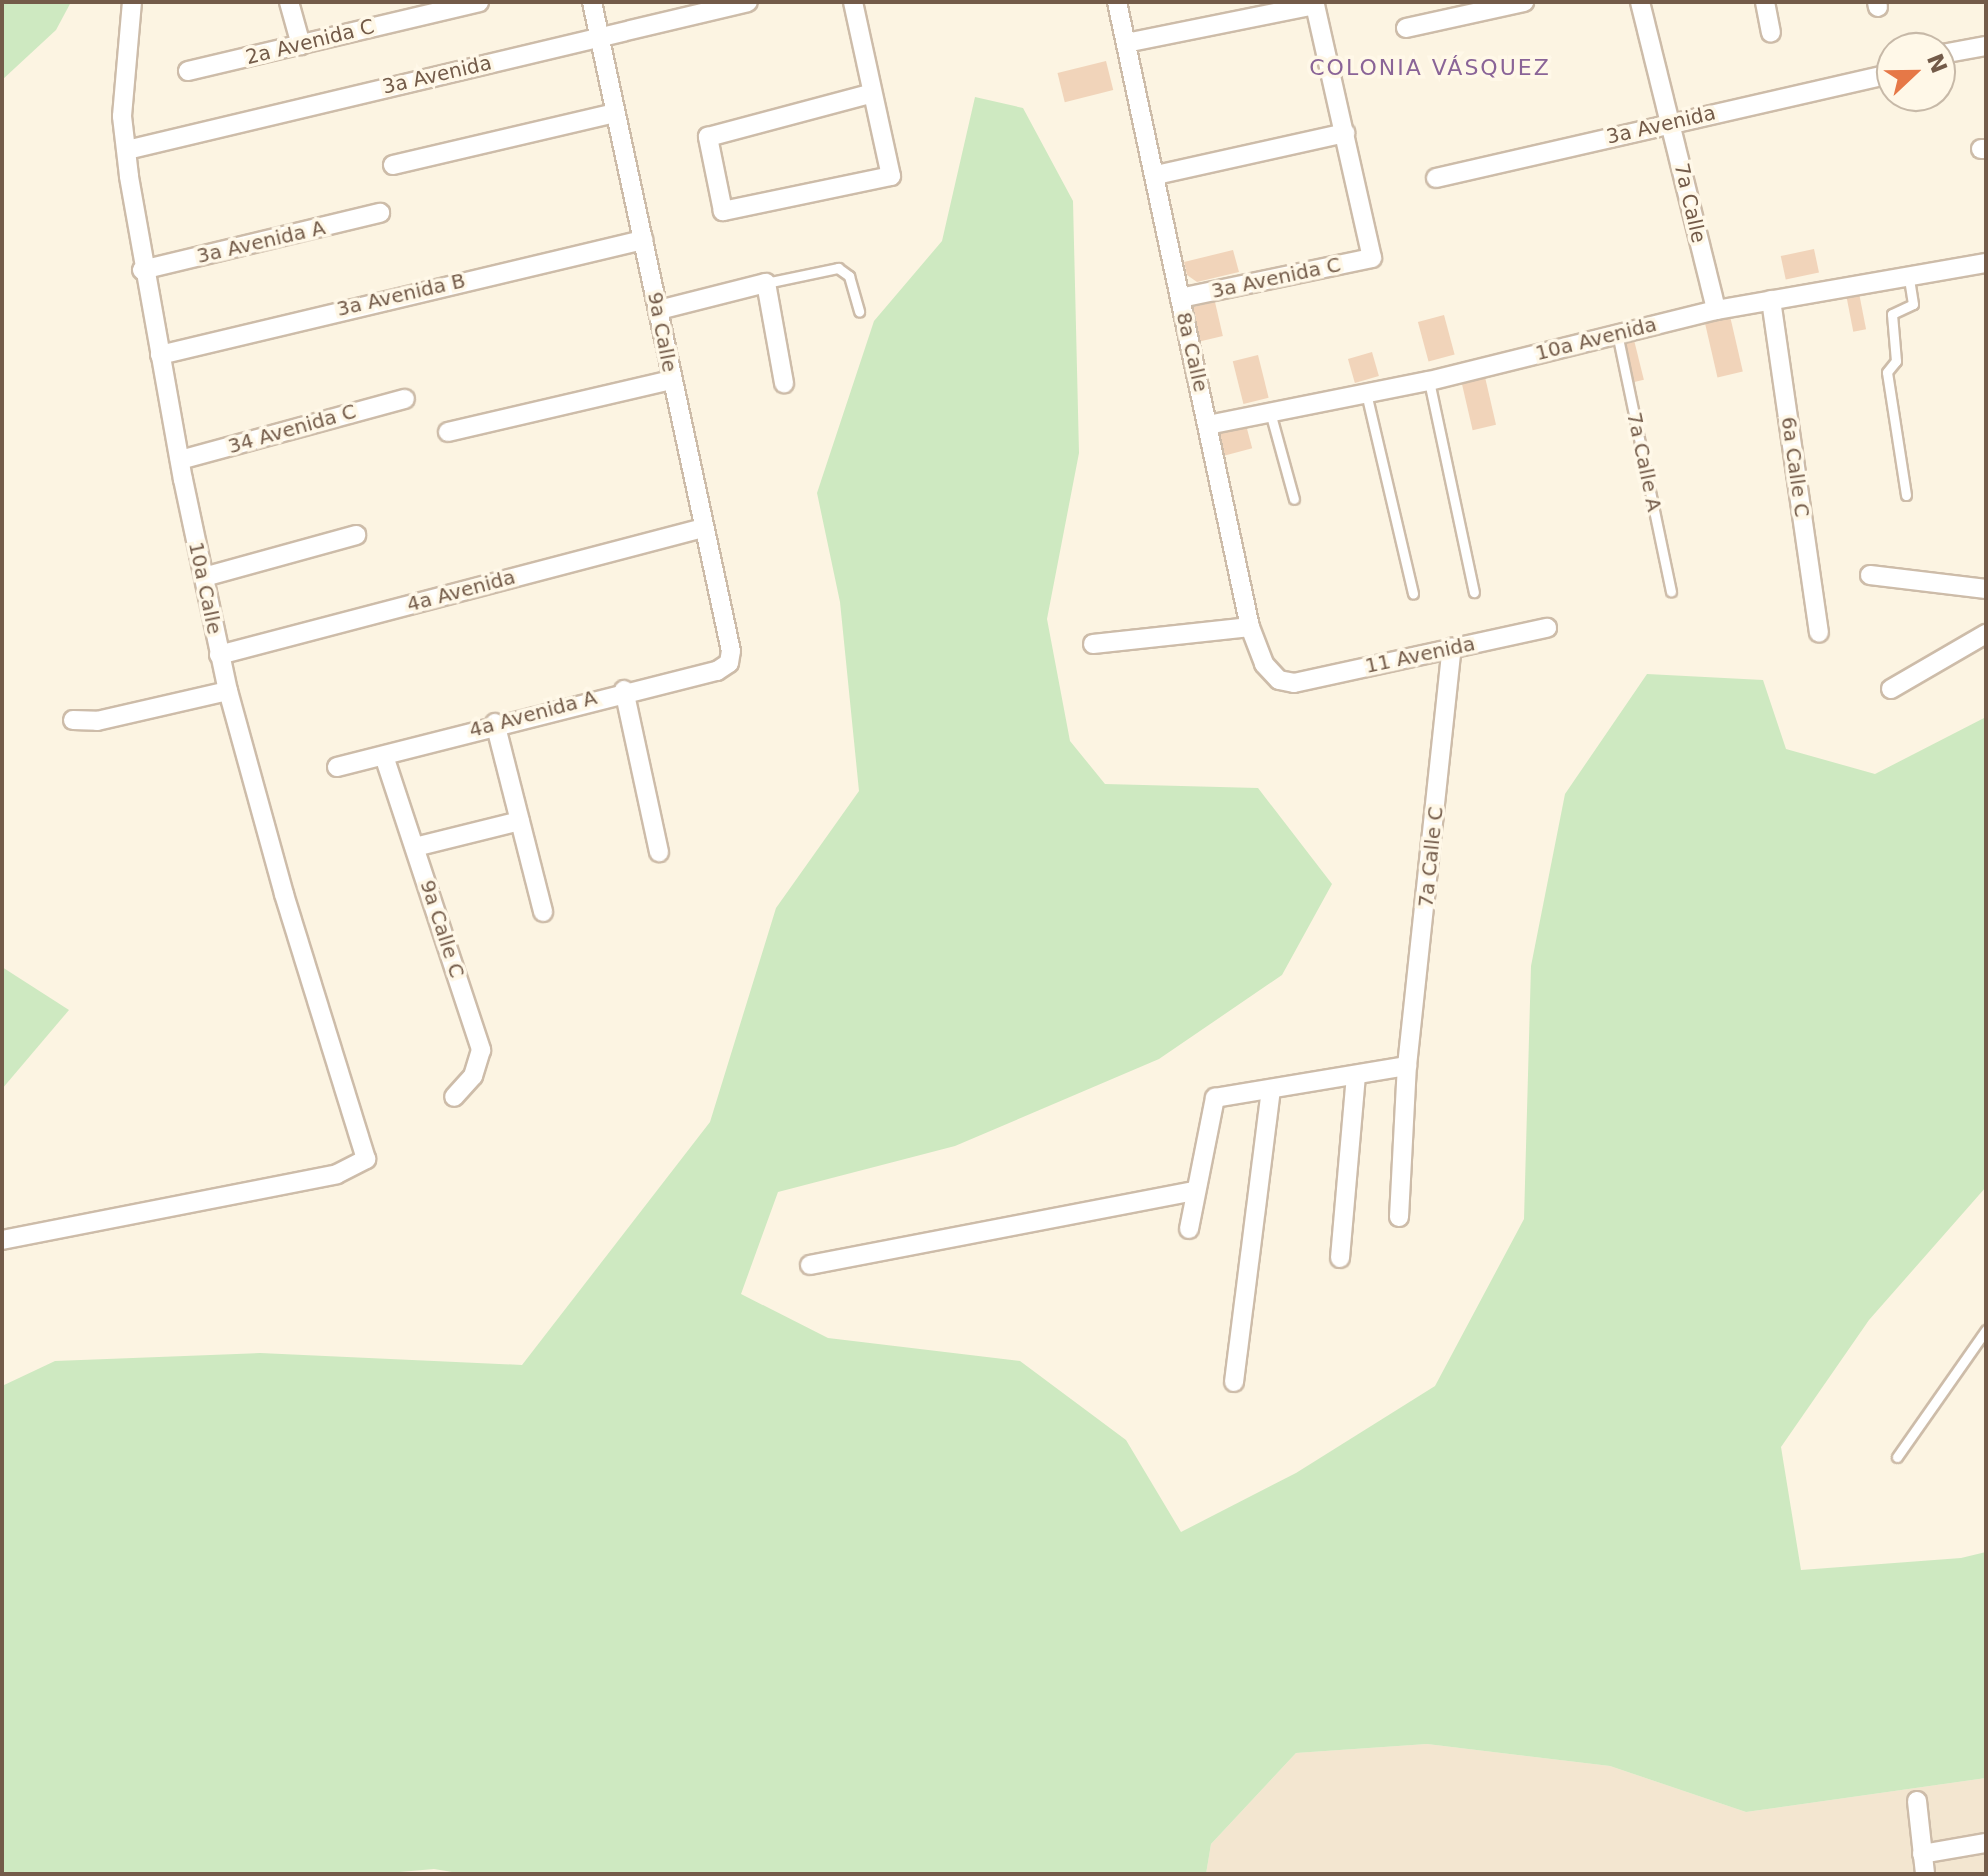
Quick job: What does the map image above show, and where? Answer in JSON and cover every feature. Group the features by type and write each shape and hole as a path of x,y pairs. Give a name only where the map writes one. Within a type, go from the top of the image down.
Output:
{"street":[{"name":"10a Calle","path":"2,1240 337,1174 366,1159 284,894 219,655 142,270 122,116 132,2"},
{"path":"289,2 301,45"},
{"name":"2a Avenida C","path":"188,71 301,45 408,9 479,2"},
{"name":"9a Calle","path":"592,2 731,651 729,663"},
{"name":"3a Avenida","path":"127,150 748,2"},
{"path":"853,2 870,94 891,176 723,211 708,137 870,94"},
{"name":"8a Calle","path":"1117,2 1250,627 1264,664 1279,680 1294,683"},
{"path":"1406,28 1524,2"},
{"name":"7a Calle","path":"1640,2 1716,310"},
{"path":"1765,2 1771,32"},
{"path":"1126,43 1315,5 1345,133 1156,175"},
{"path":"1956,51 1986,46"},
{"name":"3a Avenida","path":"1436,178 1670,122 1876,77"},
{"path":"393,165 615,113"},
{"name":"3a Avenida C","path":"1180,298 1372,258 1345,133"},
{"name":"3a Avenida A","path":"142,270 380,213"},
{"name":"3a Avenida B","path":"160,355 643,240"},
{"name":"10a Avenida","path":"1208,425 1429,381 1716,310 1909,279 1986,263"},
{"path":"659,310 766,283 784,383"},
{"name":"6a Calle C","path":"1771,300 1819,633"},
{"path":"448,432 672,380"},
{"name":"34 Avenida C","path":"180,460 405,399"},
{"name":"4a Avenida","path":"219,655 703,528"},
{"path":"204,577 356,535"},
{"path":"1870,575 1986,589"},
{"path":"1093,644 1250,627"},
{"name":"11 Avenida","path":"1294,683 1547,628"},
{"path":"1891,689 1986,634"},
{"name":"7a Calle C","path":"1399,1217 1407,1066 1452,647"},
{"name":"4a Avenida A","path":"337,767 624,690 717,671 729,663"},
{"path":"624,690 659,852"},
{"path":"73,720 97,721 228,691"},
{"path":"495,723 543,912"},
{"name":"9a Calle C","path":"384,756 481,1050 473,1076 454,1097"},
{"path":"415,847 520,821"},
{"path":"1189,1229 1215,1098 1407,1066"},
{"path":"1340,1258 1356,1076"},
{"path":"1234,1382 1271,1089"},
{"path":"810,1265 1195,1191"},
{"path":"1917,1801 1925,1874"},
{"path":"1922,1854 1986,1843"}],"lane":[{"path":"766,283 838,268 849,276 859,312"},
{"path":"1906,495 1887,372 1896,361 1892,314 1913,304 1909,279"},
{"name":"7a Calle A","path":"1617,333 1671,591"},
{"path":"1429,381 1474,592"},
{"path":"1366,393 1413,594"},
{"path":"1270,412 1294,499"},
{"path":"1897,1457 1986,1330"}],"shaded area":[{"path":"1427,1744 1610,1766 1746,1812 1986,1778 1986,1874 1206,1874 1211,1844 1296,1753"}],"green space":[{"path":"2,2 71,2 56,30 2,80"},
{"path":"975,97 1023,108 1073,201 1079,453 1047,619 1070,741 1105,784 1258,788 1332,884 1282,975 1159,1059 955,1146 778,1192 741,1294 828,1338 1020,1361 1126,1440 1181,1532 1296,1473 1435,1386 1524,1219 1531,966 1565,794 1647,674 1763,680 1786,749 1875,774 1986,717 1986,1187 1869,1320 1781,1447 1801,1570 1961,1558 1986,1552 1986,1778 1746,1812 1610,1766 1427,1744 1296,1753 1211,1844 1206,1874 464,1874 434,1869 377,1874 2,1874 2,1386 55,1361 260,1353 522,1365 710,1122 776,908 859,791 840,602 817,493 874,321 942,241"},
{"path":"2,967 69,1010 2,1089"}],"building":[{"path":"1106,61 1113,90 1065,102 1057,73"},
{"path":"1814,249 1819,272 1786,280 1781,256"},
{"path":"1233,250 1239,272 1197,282 1187,275 1184,262"},
{"path":"1859,293 1866,329 1853,332 1846,295"},
{"path":"1215,302 1223,336 1198,342 1190,308"},
{"path":"1444,315 1455,355 1429,362 1418,322"},
{"path":"1730,316 1743,372 1717,377 1705,322"},
{"path":"1633,336 1644,380 1632,383 1621,339"},
{"path":"1372,352 1379,376 1355,383 1348,359"},
{"path":"1258,355 1269,398 1243,404 1233,361"},
{"path":"1485,377 1496,425 1473,430 1462,382"},
{"path":"1246,425 1252,448 1219,457 1213,434"}],"district":[{"name":"COLONIA VÁSQUEZ","path":"1430,68"}]}
